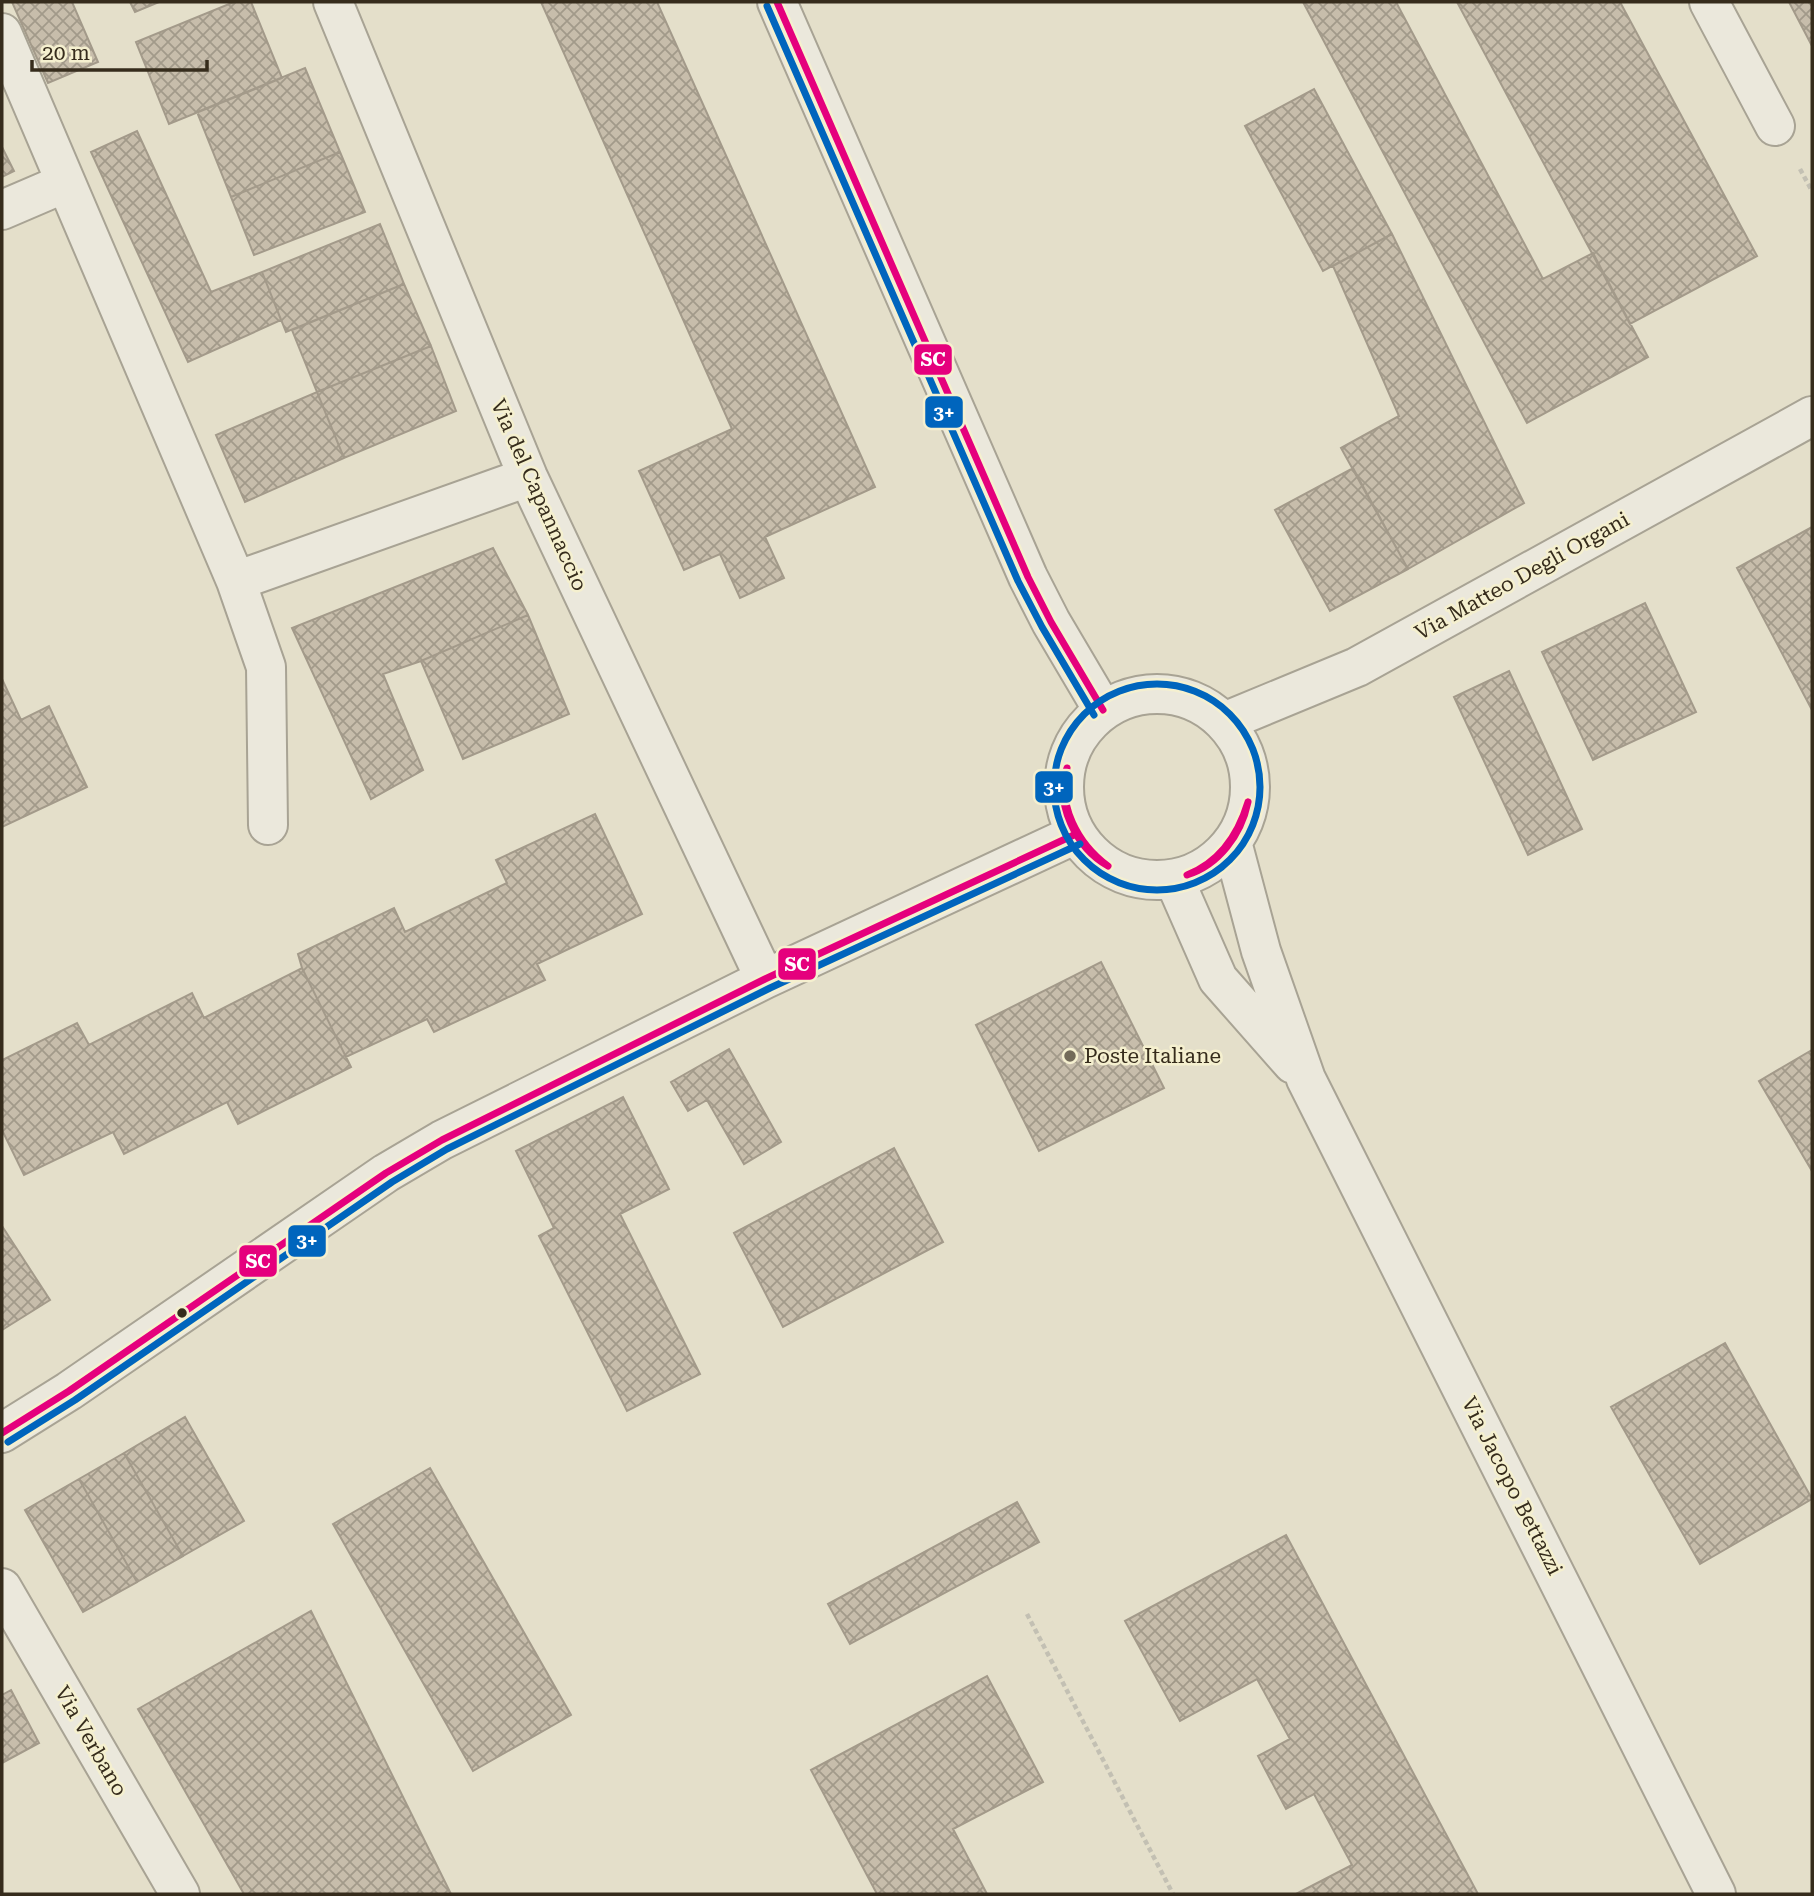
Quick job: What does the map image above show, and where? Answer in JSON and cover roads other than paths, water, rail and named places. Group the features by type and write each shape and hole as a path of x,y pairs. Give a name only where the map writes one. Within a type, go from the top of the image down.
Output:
{"street":[{"name":"Via del Capannaccio","path":"333,2 528,477 765,979"},
{"path":"777,2 1028,577 1103,710"},
{"path":"1709,2 1775,126"},
{"path":"2,33 236,581 266,667 268,825"},
{"path":"2,210 65,183"},
{"name":"Via Matteo Degli Organi","path":"1224,722 1357,667 1812,416"},
{"path":"236,581 528,477"},
{"path":"1153,693 1180,696 1204,706 1224,722 1239,743 1248,768 1250,794 1244,819 1231,842 1215,860 1196,872 1174,879 1146,880 1117,872 1093,856 1076,834 1066,808 1063,780 1070,753 1083,729 1103,710 1126,698 1153,693"},
{"path":"2,1433 69,1391 386,1173 442,1140 765,979 1076,834"},
{"name":"Via Jacopo Bettazzi","path":"1231,842 1261,951 1306,1079 1716,1894"},
{"name":"Via Jacopo Bettazzi","path":"1174,879 1218,979 1306,1079"},
{"name":"Via Verbano","path":"2,1588 180,1894"}],"place":[{"name":"Poste Italiane","path":"1070,1056"}]}
